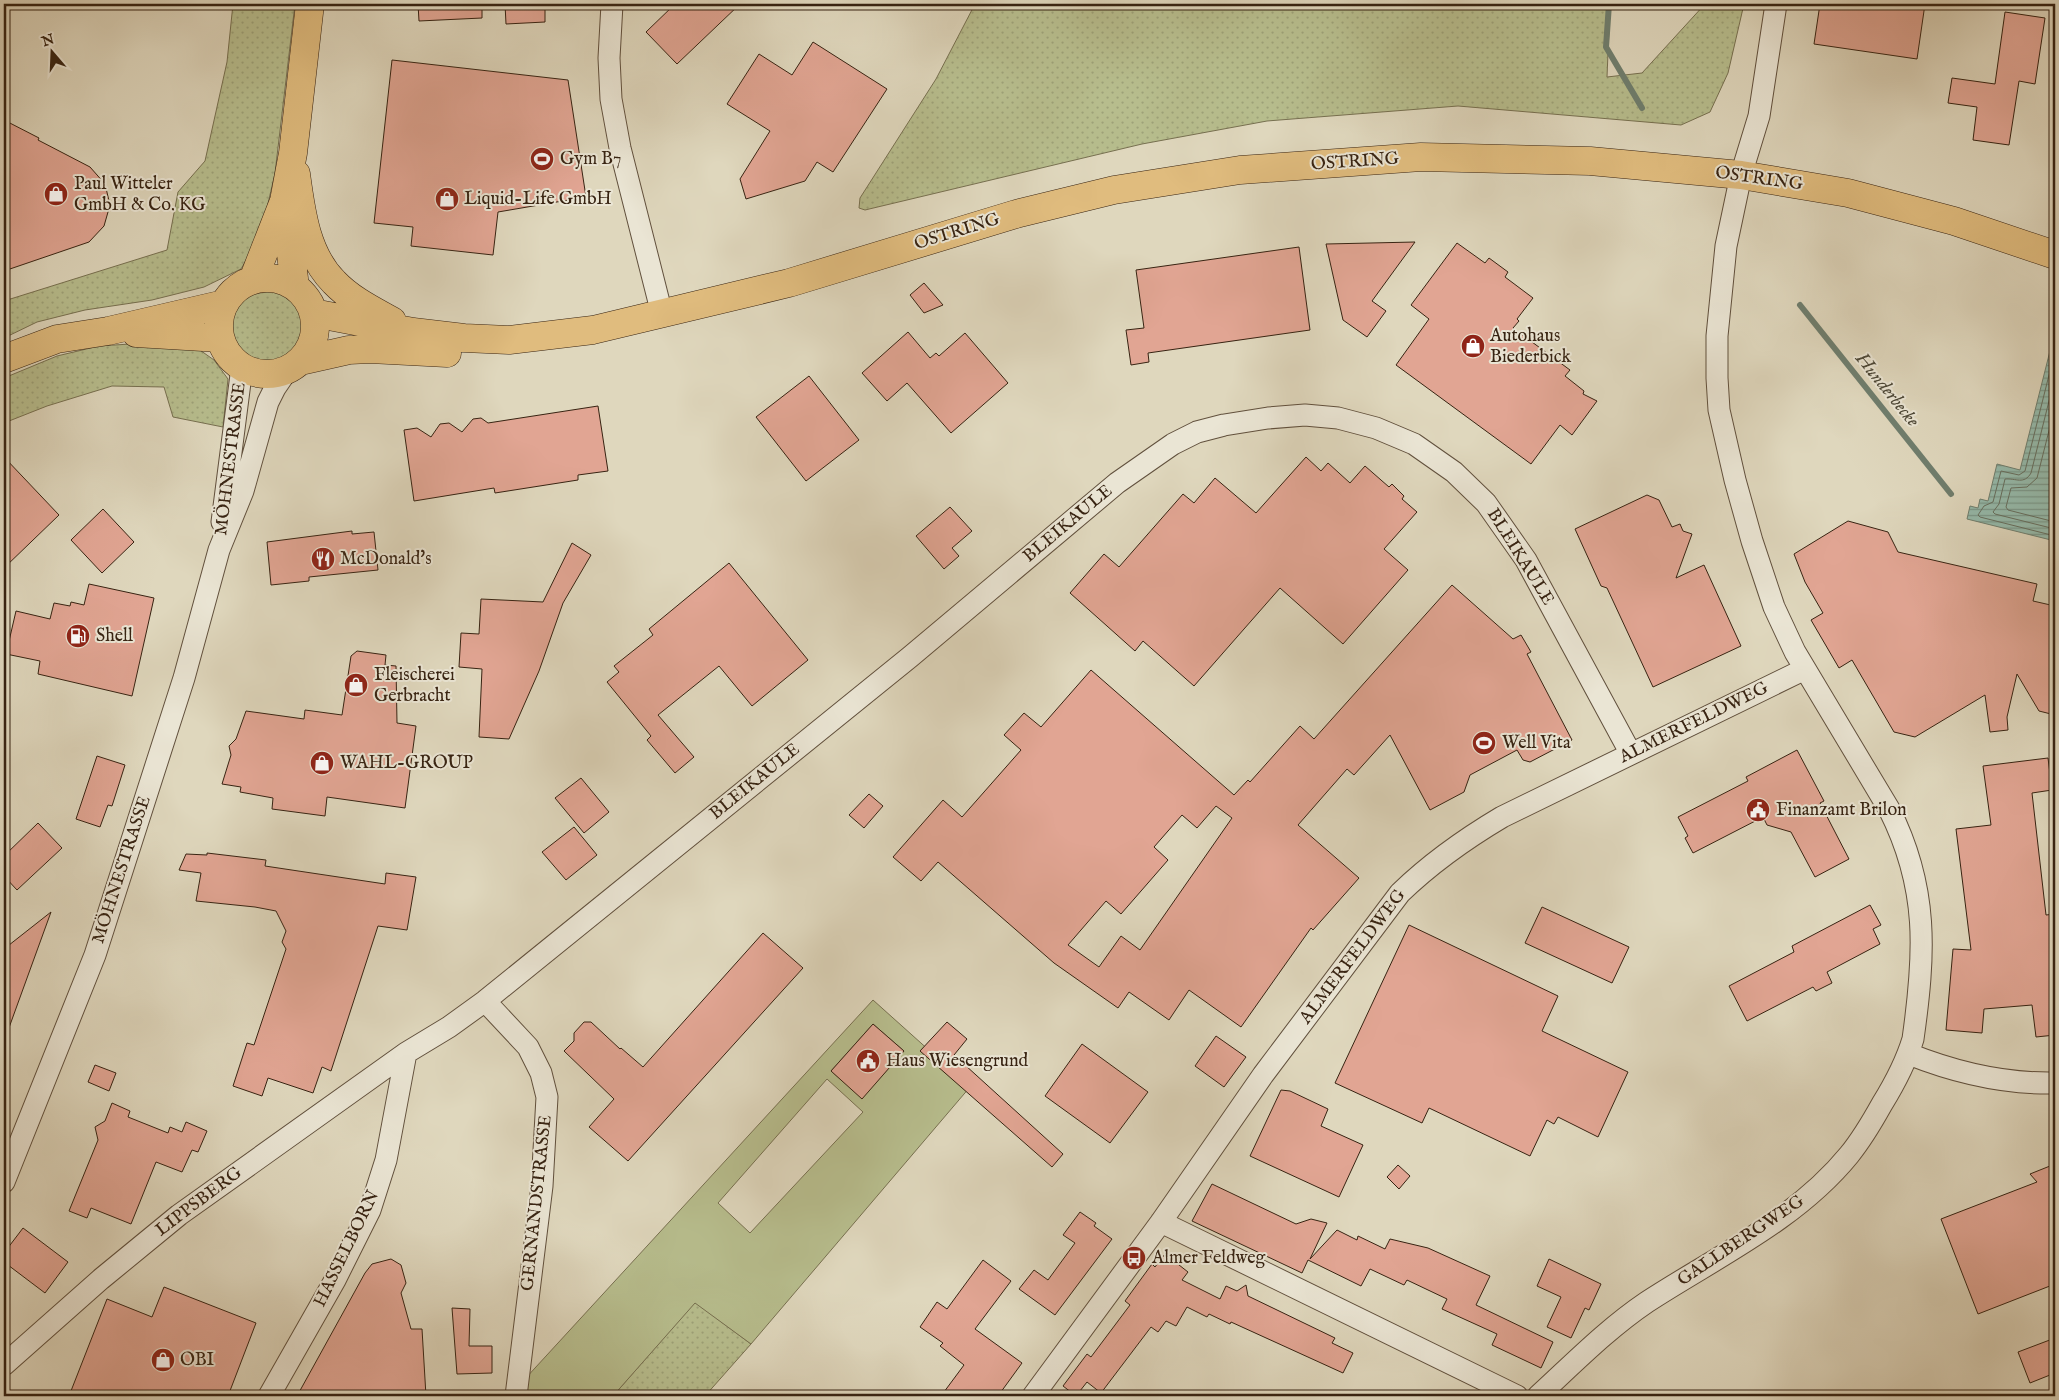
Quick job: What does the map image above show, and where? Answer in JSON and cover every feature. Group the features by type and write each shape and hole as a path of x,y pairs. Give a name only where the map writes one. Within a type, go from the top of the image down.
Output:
{"main road":[{"path":"253,280 284,201 293,154 310,4"},
{"path":"293,154 304,224 321,266 334,282 349,295 413,332"},
{"name":"OSTRING","path":"509,340 593,330 789,283 1025,212 1114,190 1240,170 1421,157 1590,161 1741,175 1848,193 1954,221 2055,254"},
{"path":"284,201 295,287"},
{"path":"294,365 306,353 314,334 313,312 306,298 295,287 275,279 253,280 241,285 224,304 219,327 220,338 225,350 233,360 253,372 277,373 294,365 349,350 460,352 487,347 509,340"},
{"path":"4,359 57,339 108,331 224,304"},
{"path":"313,312 413,332 509,340"},
{"path":"108,331 220,338"}],"street":[{"path":"612,4 609,58 611,99 622,157 662,314"},
{"path":"1776,4 1759,116 1741,175 1726,246 1720,300 1717,378 1719,410 1735,480 1761,570 1774,607 1805,669 1889,809 1899,829 1912,867 1920,904 1923,934 1916,1015 1909,1054 1934,1064 1988,1077 2055,1083"},
{"name":"MÖHNESTRASSE","path":"4,1182 95,955 187,670 219,550 243,491 268,402 275,388 294,365"},
{"name":"MÖHNESTRASSE","path":"219,550 242,367"},
{"name":"BLEIKAULE","path":"480,1005 910,657 1116,483 1173,444 1197,432 1224,425 1295,416 1338,418 1376,428 1414,444 1454,472 1486,503 1526,560 1631,754"},
{"name":"ALMERFELDWEG","path":"1032,1396 1161,1222 1264,1076 1400,893 1422,872 1471,836 1502,818 1805,669"},
{"path":"406,1053 480,1005"},
{"name":"GERNANDSTRASSE","path":"480,1005 528,1047 541,1073 547,1097 542,1186 516,1396"},
{"name":"LIPPSBERG","path":"4,1365 101,1279 179,1215 406,1053"},
{"name":"HASSELBORN","path":"269,1396 335,1280 370,1210 386,1160 406,1053"},
{"name":"GALLBERGWEG","path":"1538,1396 1603,1336 1646,1303 1773,1223 1825,1180 1849,1156 1867,1131 1909,1054"},
{"path":"1161,1222 1517,1396"}],"shaded area":[{"path":"233,4 295,4 275,173 261,234 241,269 204,287 152,300 85,310 37,322 4,338 4,301 167,250 178,192 205,161 227,62"},
{"path":"975,4 1610,4 1607,77 1642,73 1705,4 1744,4 1728,73 1710,112 1681,125 1458,106 1267,121 1142,144 865,210 859,208 860,198 936,79"},
{"path":"261,289 275,289 289,295 299,305 305,319 303,340 289,357 275,363 261,363 247,357 237,347 231,333 231,319 237,305 247,295"},
{"path":"146,343 197,348 214,360 228,379 223,427 173,417 164,387 112,386 47,406 4,423 4,378 57,356 99,346"},
{"path":"873,1000 970,1087 751,1344 695,1303 613,1396 523,1396 524,1380","holes":["873,1024 904,1051 862,1098 831,1071","827,1079 863,1112 750,1233 718,1203"]},
{"path":"695,1302 751,1344 705,1396 613,1396"}],"water":[{"path":"2052,343 2055,344 2055,541 1967,519 1970,506 1978,508 1980,499 1988,501 1997,464 2020,470"}],"building":[{"path":"418,4 482,4 482,18 419,21"},
{"path":"505,4 545,4 545,22 506,24"},
{"path":"675,4 740,4 677,64 646,32"},
{"path":"1820,4 1925,4 1917,59 1814,44"},
{"path":"2005,12 2045,18 2035,84 2019,81 2009,145 1973,140 1977,107 1948,103 1952,78 1995,84"},
{"path":"813,42 887,89 833,172 817,162 805,181 746,199 740,179 770,131 727,104 759,54 792,75"},
{"path":"392,60 568,80 586,197 498,212 493,255 411,246 413,227 374,223"},
{"name":"Paul Witteler GmbH & Co. KG","path":"4,120 90,167 105,184 110,205 104,226 89,242 4,271"},
{"path":"1415,242 1372,301 1386,311 1367,337 1343,320 1326,244"},
{"name":"Autohaus Biederbick","path":"1457,243 1485,263 1489,258 1508,272 1505,277 1533,298 1517,319 1519,321 1513,328 1570,370 1565,376 1584,391 1583,394 1597,401 1572,435 1560,425 1531,464 1396,365 1429,319 1411,305"},
{"path":"1299,247 1310,330 1148,353 1149,362 1131,365 1126,330 1144,328 1136,270"},
{"path":"924,283 943,305 924,313 910,295"},
{"path":"908,332 930,358 936,353 939,356 965,333 1008,383 951,433 907,383 887,401 862,373"},
{"path":"809,376 859,440 806,481 756,417"},
{"path":"598,406 608,471 578,475 578,480 495,493 494,488 414,501 404,430 417,428 431,437 440,424 449,423 462,432 473,419 481,418 488,423"},
{"path":"4,457 59,515 4,568"},
{"path":"1306,457 1321,471 1328,463 1350,483 1365,466 1389,487 1392,484 1404,496 1402,499 1417,512 1384,549 1408,570 1343,644 1280,588 1194,686 1143,641 1135,651 1070,593 1104,554 1119,567 1183,494 1194,503 1215,478 1256,513"},
{"path":"1647,495 1659,500 1672,527 1680,524 1683,531 1692,534 1676,578 1704,565 1741,646 1653,687 1607,588 1601,586 1575,529"},
{"path":"950,507 972,531 952,548 959,556 944,569 916,536"},
{"path":"103,509 134,542 102,573 71,540"},
{"path":"1848,521 1888,532 1898,552 2037,584 2033,601 2055,606 2055,715 2039,711 2017,674 2007,717 2008,730 1990,732 1985,695 1915,737 1894,732 1852,660 1839,668 1811,620 1823,613 1805,582 1794,554"},
{"name":"McDonald's","path":"352,531 352,534 374,532 378,570 309,577 309,581 271,585 267,542"},
{"path":"572,543 591,555 563,603 539,671 509,739 479,737 482,669 459,667 461,633 479,634 481,599 543,602"},
{"path":"729,563 808,660 752,706 719,666 658,715 694,757 675,773 647,740 651,736 607,682 619,672 614,666 653,635 649,629"},
{"name":"Shell","path":"89,584 154,598 132,696 38,674 40,661 6,654 16,611 50,619 54,603 70,606 71,602 84,605"},
{"path":"1452,585 1513,639 1521,635 1531,652 1527,654 1572,740 1530,762 1523,760 1517,750 1470,775 1464,792 1430,810 1390,735 1354,775 1347,769 1298,825 1359,878 1313,930 1311,928 1241,1027 1189,990 1169,1020 1129,992 1118,1008 1054,963 938,862 921,881 893,857 943,800 962,817 1021,750 1004,735 1024,713 1041,727 1091,670 1234,795 1248,780 1250,782 1300,726 1314,739","holes":["1216,806 1232,818 1140,950 1121,936 1099,967 1068,945 1106,901 1121,914 1168,860 1154,847 1182,815 1197,828"]},
{"path":"357,651 386,655 385,665 396,666 397,723 416,726 405,808 327,797 325,816 272,809 273,798 240,792 241,787 222,784 231,755 229,746 236,739 246,711 304,719 305,710 342,715 351,656"},
{"name":"Finanzamt Brilon","path":"1797,750 1824,801 1820,803 1849,859 1815,877 1791,832 1767,825 1763,817 1693,853 1685,838 1688,836 1678,817 1748,781 1746,777"},
{"path":"97,756 125,765 112,806 108,805 100,827 76,819"},
{"path":"2048,758 2052,790 2032,793 2046,915 2055,914 2055,1035 2036,1037 2032,1005 1984,1009 1982,1033 1946,1030 1953,949 1971,950 1956,829 1991,825 1983,766"},
{"path":"581,778 609,812 584,833 555,798"},
{"path":"869,794 883,806 864,828 849,815"},
{"path":"38,823 62,848 17,890 4,876 4,856"},
{"path":"574,827 597,855 566,880 542,852"},
{"path":"207,853 266,860 265,866 385,884 386,873 416,877 407,930 378,926 331,1071 322,1067 313,1093 268,1078 262,1096 233,1086 247,1043 254,1045 286,949 282,942 286,931 276,911 196,901 201,873 179,870 186,854 207,855"},
{"path":"1870,905 1881,925 1873,929 1880,944 1827,972 1832,983 1816,991 1813,987 1747,1021 1729,986 1794,952 1792,946"},
{"path":"1542,907 1629,947 1612,983 1525,943"},
{"path":"51,912 6,1036 4,1036 4,949"},
{"path":"1409,925 1558,996 1542,1031 1628,1072 1598,1137 1558,1117 1554,1124 1547,1120 1530,1156 1429,1108 1422,1123 1335,1083"},
{"path":"763,933 803,968 628,1161 589,1127 614,1099 564,1051 574,1041 574,1033 584,1022 591,1022 643,1067"},
{"path":"947,1022 967,1039 954,1055 1063,1154 1052,1167 920,1051"},
{"name":"Haus Wiesengrund","path":"873,1024 904,1051 862,1099 831,1071"},
{"path":"1216,1036 1246,1057 1224,1087 1195,1066"},
{"path":"1082,1044 1148,1092 1110,1143 1045,1096"},
{"path":"95,1065 116,1073 109,1091 88,1082"},
{"path":"1281,1090 1290,1091 1328,1109 1321,1126 1363,1145 1339,1197 1250,1156"},
{"path":"112,1103 130,1111 128,1117 168,1133 170,1127 182,1132 186,1122 207,1131 198,1152 192,1150 182,1172 156,1162 131,1224 91,1208 87,1218 69,1211 98,1140 95,1127 105,1121"},
{"path":"2055,1164 2055,1284 1978,1314 1941,1219 2037,1182 2030,1174"},
{"path":"1398,1165 1410,1176 1399,1189 1387,1177"},
{"path":"1212,1184 1296,1224 1311,1219 1327,1223 1310,1259 1337,1230 1357,1240 1358,1236 1385,1249 1390,1239 1428,1248 1490,1276 1476,1305 1553,1342 1541,1368 1492,1345 1497,1334 1442,1309 1447,1299 1407,1280 1404,1285 1370,1269 1361,1286 1308,1260 1302,1273 1192,1221"},
{"path":"1080,1212 1096,1223 1094,1226 1112,1239 1055,1315 1019,1289 1034,1270 1048,1280 1075,1243 1063,1235"},
{"path":"23,1228 68,1262 45,1293 4,1262 4,1253"},
{"path":"1165,1254 1188,1272 1182,1280 1220,1299 1226,1286 1237,1291 1246,1285 1248,1296 1335,1338 1332,1343 1353,1353 1343,1373 1231,1322 1230,1324 1209,1314 1207,1317 1187,1307 1176,1326 1166,1321 1158,1332 1151,1327 1101,1393 1087,1382 1076,1396 1063,1386 1087,1354 1091,1357 1130,1305 1125,1301 1152,1264 1155,1267"},
{"path":"391,1259 401,1265 406,1283 401,1293 411,1329 422,1329 426,1396 297,1396 365,1273 372,1264"},
{"path":"1549,1259 1601,1284 1589,1310 1585,1308 1571,1338 1547,1327 1561,1297 1537,1286"},
{"path":"983,1260 1011,1281 975,1329 1022,1363 998,1396 941,1396 964,1365 940,1346 943,1343 920,1327 937,1302 947,1309"},
{"name":"OBI","path":"164,1287 256,1323 228,1396 69,1396 107,1299 152,1317"},
{"path":"452,1308 470,1309 469,1346 492,1346 492,1373 457,1374"},
{"path":"2055,1338 2055,1373 2030,1383 2018,1352"}],"waterway":[{"name":"Hunderbecke","path":"1609,4 1606,47 1642,108"},
{"name":"Hunderbecke","path":"1800,305 1951,494"}],"place":[{"name":"Gym B7","path":"542,159"},
{"name":"Paul Witteler GmbH & Co. KG","path":"56,194"},
{"name":"Liquid-Life GmbH","path":"447,199"},
{"name":"Autohaus Biederbick","path":"1473,346"},
{"name":"McDonald's","path":"323,559"},
{"name":"Shell","path":"78,636"},
{"name":"Fleischerei Gerbracht","path":"356,685"},
{"name":"Well Vita","path":"1484,743"},
{"name":"WAHL-GROUP","path":"322,763"},
{"name":"Finanzamt Brilon","path":"1758,810"},
{"name":"Haus Wiesengrund","path":"868,1061"},
{"name":"Almer Feldweg","path":"1134,1258"},
{"name":"OBI","path":"163,1360"}]}
